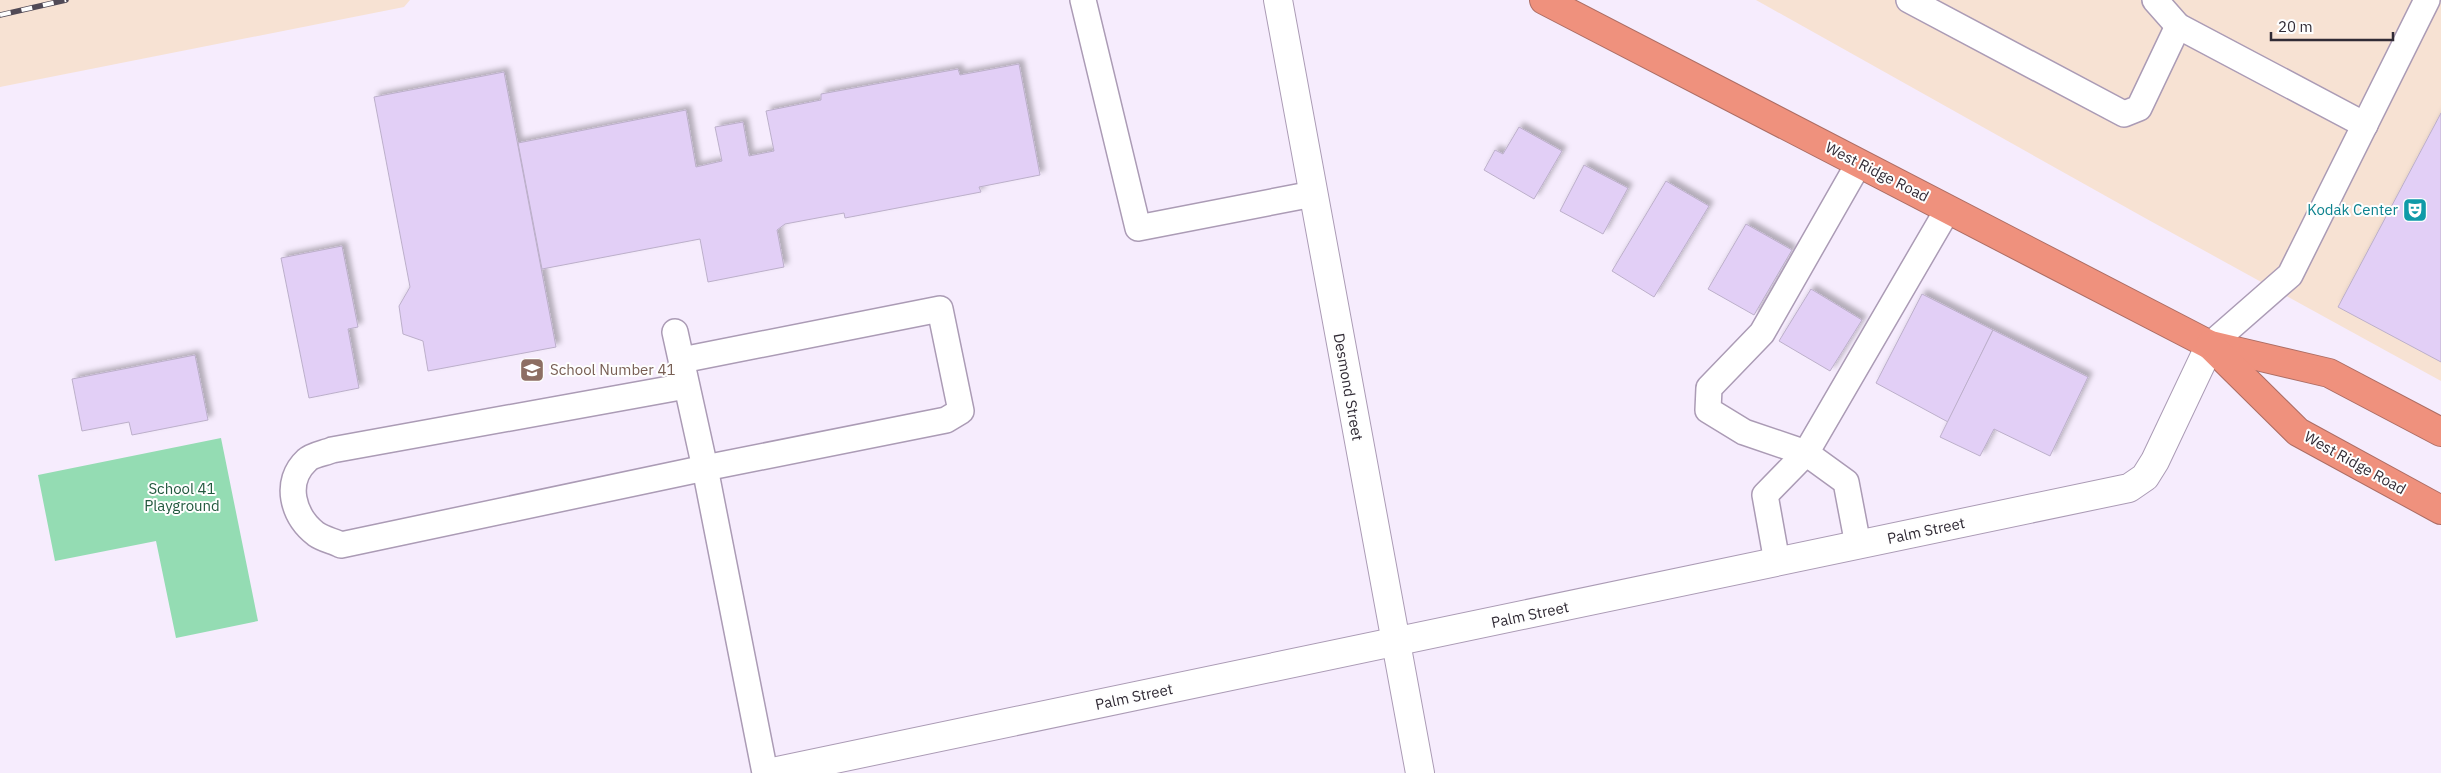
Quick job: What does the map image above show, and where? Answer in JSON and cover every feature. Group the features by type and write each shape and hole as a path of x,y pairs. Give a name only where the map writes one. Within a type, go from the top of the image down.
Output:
{"highway":[{"name":"West Ridge Road","path":"1544,0 2210,345 2329,373 2441,432"},
{"name":"West Ridge Road","path":"2210,345 2298,432 2441,510"}],"street":[{"name":"Desmond Street","path":"1278,0 1420,773"},
{"name":"Palm Street","path":"766,773 2129,488 2145,477 2155,461 2210,345"}],"lane":[{"path":"1083,0 1138,228 1314,194"},
{"path":"1909,0 2124,114 2139,108 2178,26"},
{"path":"2155,0 2178,26 2365,125"},
{"path":"2210,345 2290,275 2426,0"},
{"path":"1858,546 1846,482 1806,453 1744,432 1708,410 1709,388 1762,333 1859,163"},
{"path":"1778,562 1765,495 1806,453 1948,209"},
{"path":"682,360 940,309 962,411 946,420 705,468 341,545 317,534 300,517 292,499 296,474 308,458 332,450 686,386"},
{"path":"676,332 766,773"}],"shaded area":[{"path":"0,0 410,0 404,7 0,87"},
{"path":"1756,0 2441,0 2441,381 2145,218"}],"green space":[{"name":"School 41 Playground","path":"221,438 258,621 176,638 156,541 55,561 38,475"}],"building":[{"path":"1019,64 1040,175 979,187 981,192 845,218 844,213 785,224 777,230 784,267 708,282 700,239 542,269 518,143 686,110 696,167 722,161 715,127 743,122 749,156 774,151 766,111 821,100 821,94 958,69 960,75"},
{"name":"School Number 41","path":"504,72 556,347 428,371 423,341 403,334 399,306 410,287 374,97"},
{"name":"Kodak Center","path":"2441,113 2441,362 2338,307"},
{"path":"1519,127 1562,151 1534,199 1484,170 1495,150 1503,154"},
{"path":"1584,165 1628,188 1603,234 1560,211"},
{"path":"1666,181 1709,206 1654,297 1612,271"},
{"path":"1746,224 1792,250 1754,315 1708,289"},
{"path":"342,246 358,327 348,329 359,388 309,398 281,258"},
{"path":"1811,289 1862,320 1830,371 1779,341"},
{"path":"1922,294 1993,330 1948,422 1876,383"},
{"path":"1993,330 2088,377 2050,456 1994,429 1980,456 1940,437"},
{"path":"195,355 208,420 132,435 129,422 82,431 72,379"}],"railway":[{"path":"0,15 66,0"}],"place":[{"name":"Kodak Center","path":"2415,210"},
{"name":"School Number 41","path":"532,370"}]}
